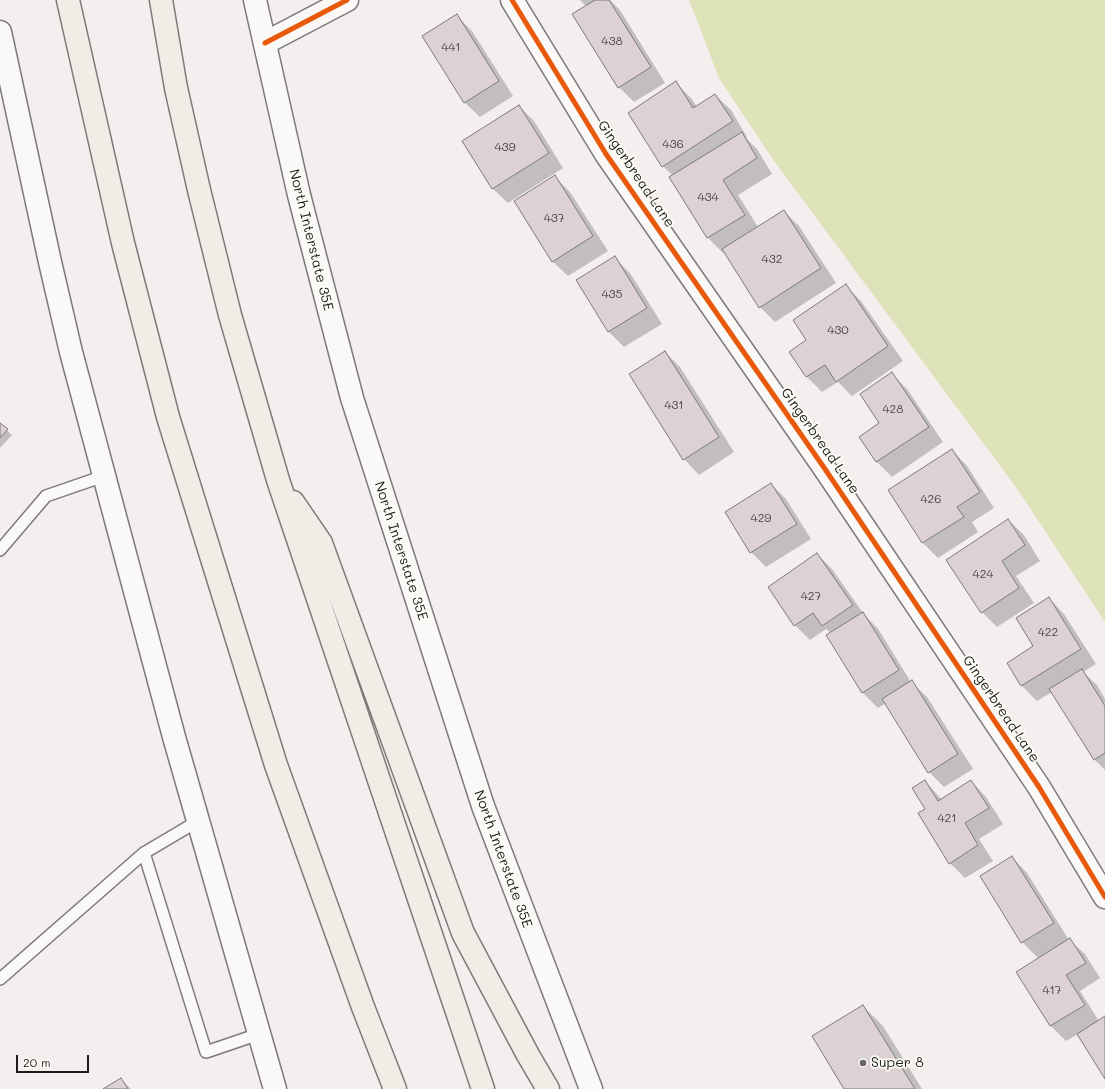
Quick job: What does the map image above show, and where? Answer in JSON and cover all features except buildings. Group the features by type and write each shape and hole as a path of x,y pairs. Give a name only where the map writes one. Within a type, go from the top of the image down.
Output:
{"highway":[{"path":"68,0 123,243 168,417 276,765 360,999 395,1089"},
{"path":"161,0 176,88 199,190 230,315 278,480 483,1089"},
{"path":"278,480 321,543 463,933 528,1055 548,1089"}],"main road":[{"name":"Gingerbread Lane","path":"512,0 606,154 826,469 1039,787 1105,897"},
{"name":"North Interstate 35E","path":"259,2 265,43 299,195 352,398 483,806 591,1089"},
{"path":"265,43 333,3"},
{"path":"0,32 50,262 104,476 198,821 275,1089"}],"lane":[{"path":"0,550 46,496 104,476"},
{"path":"0,979 144,853 198,821"},
{"path":"144,853 206,1052 259,1034"}],"green space":[{"path":"689,0 1105,0 1105,622 1018,490 774,161 719,78"}],"cycle path":[{"path":"265,43 347,0"},
{"path":"512,0 606,154 825,469 1039,787 1105,897"}],"place":[{"name":"Super 8","path":"863,1063"}]}
